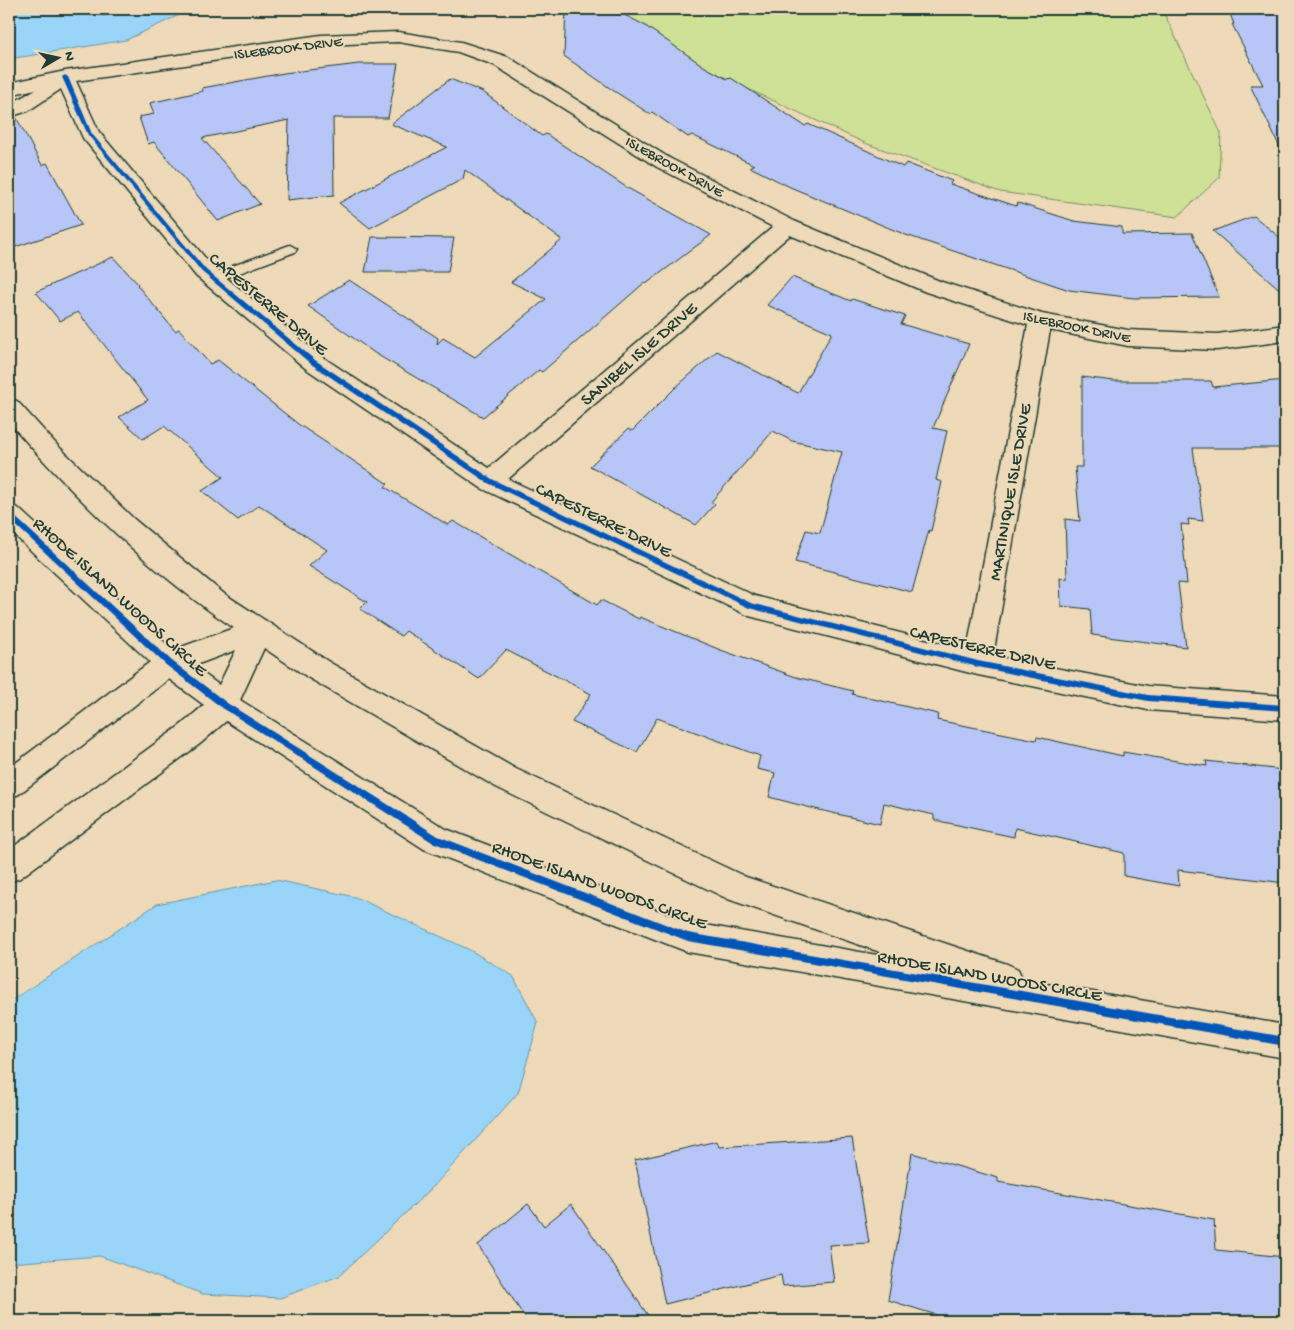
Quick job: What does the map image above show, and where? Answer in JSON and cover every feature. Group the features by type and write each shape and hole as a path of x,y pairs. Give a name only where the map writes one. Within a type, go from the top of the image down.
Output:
{"street":[{"name":"ISLEBROOK DRIVE","path":"9,89 65,78 321,40 398,38 461,47 501,61 664,163 787,226 934,287 1040,321 1128,338 1217,342 1285,333"},
{"name":"ISLEBROOK DRIVE","path":"9,111 21,107 65,78"},
{"name":"CAPESTERRE DRIVE","path":"65,78 90,134 204,271 313,362 490,481 749,605 978,664 1148,698 1285,708"},
{"name":"SANIBEL ISLE DRIVE","path":"490,481 787,226"},
{"name":"MARTINIQUE ISLE DRIVE","path":"978,664 1040,321"},
{"name":"RHODE ISLAND WOODS CIRCLE","path":"9,407 49,452 126,527 214,601 319,670 506,778 739,889 1097,1010"},
{"name":"RHODE ISLAND WOODS CIRCLE","path":"9,515 169,663 224,705 435,839 688,937 1285,1042"},
{"path":"9,785 169,663 259,630"},
{"path":"9,868 191,734 224,705 259,630"}],"lane":[{"path":"213,278 290,249"}],"green space":[{"path":"595,9 1162,9 1221,133 1219,178 1177,217 1000,192 865,143 737,84"}],"water":[{"path":"9,9 181,9 179,15 126,40 9,59"},
{"path":"276,880 355,897 470,950 513,976 538,1023 518,1093 433,1187 339,1276 280,1298 203,1294 100,1256 9,1263 9,1002 157,904"}],"building":[{"path":"566,9 613,9 644,25 705,67 727,79 731,78 805,126 808,124 903,167 906,163 952,181 950,184 1016,206 1018,203 1074,221 1122,227 1122,234 1192,233 1219,297 1134,298 1069,290 906,235 790,187 750,167 754,165 692,135 688,137 652,112 650,114 614,91 564,56"},
{"path":"1228,9 1285,9 1285,158 1250,85 1263,85 1232,24 1234,24"},
{"path":"359,64 398,64 388,118 333,118 334,195 287,200 289,120 202,138 260,204 218,221 154,142 148,144 139,117 154,114 150,103 203,91 202,88 284,73"},
{"path":"450,79 483,92 542,136 546,134 626,187 711,235 646,284 644,283 542,372 539,370 483,417 376,354 308,306 349,280 438,338 437,344 443,338 475,357 546,299 511,282 562,240 465,170 463,179 370,228 339,203 447,147 391,124"},
{"path":"16,117 42,165 47,163 81,225 9,249 9,119"},
{"path":"1254,216 1285,242 1285,294 1213,231"},
{"path":"372,237 454,238 448,272 365,272"},
{"path":"113,257 138,284 175,331 179,329 210,364 218,360 298,424 388,484 385,487 448,525 453,521 597,605 601,600 639,619 640,617 718,649 796,677 853,691 852,694 938,714 937,720 1036,740 1037,737 1123,756 1123,752 1207,766 1206,761 1283,770 1285,782 1285,883 1178,870 1179,886 1124,876 1124,853 1015,828 1014,837 934,820 934,815 884,803 880,824 811,808 769,797 775,773 757,769 760,756 657,718 637,752 572,722 591,694 506,650 479,679 406,631 401,636 360,609 367,602 309,566 327,550 259,505 238,520 202,491 223,477 164,426 143,439 119,417 148,400 78,312 60,321 36,292"},
{"path":"792,277 851,301 852,299 905,316 901,324 969,344 933,428 947,431 936,480 942,482 931,531 929,530 912,592 795,562 806,530 820,533 842,452 792,441 773,431 711,502 715,504 696,525 590,466 628,429 632,431 675,388 717,351 798,393 832,333 767,305"},
{"path":"1082,377 1114,381 1211,381 1213,387 1285,380 1285,448 1193,448 1203,521 1188,519 1189,525 1181,524 1187,584 1178,583 1186,647 1092,635 1090,609 1061,606 1060,578 1067,579 1065,519 1080,521 1075,467 1082,467"},
{"path":"852,1138 869,1243 829,1245 834,1282 783,1286 781,1275 665,1304 635,1160 717,1141 719,1147"},
{"path":"912,1153 998,1178 998,1182 1214,1220 1216,1250 1285,1257 1285,1321 956,1321 888,1300"},
{"path":"528,1204 544,1226 571,1204 652,1321 527,1321 478,1245"}],"cycle path":[{"path":"65,77 90,134 204,271 313,362 490,481 749,605 978,664 1148,698 1285,708"},
{"path":"9,515 169,663 224,705 435,839 688,937 1285,1042"}]}
